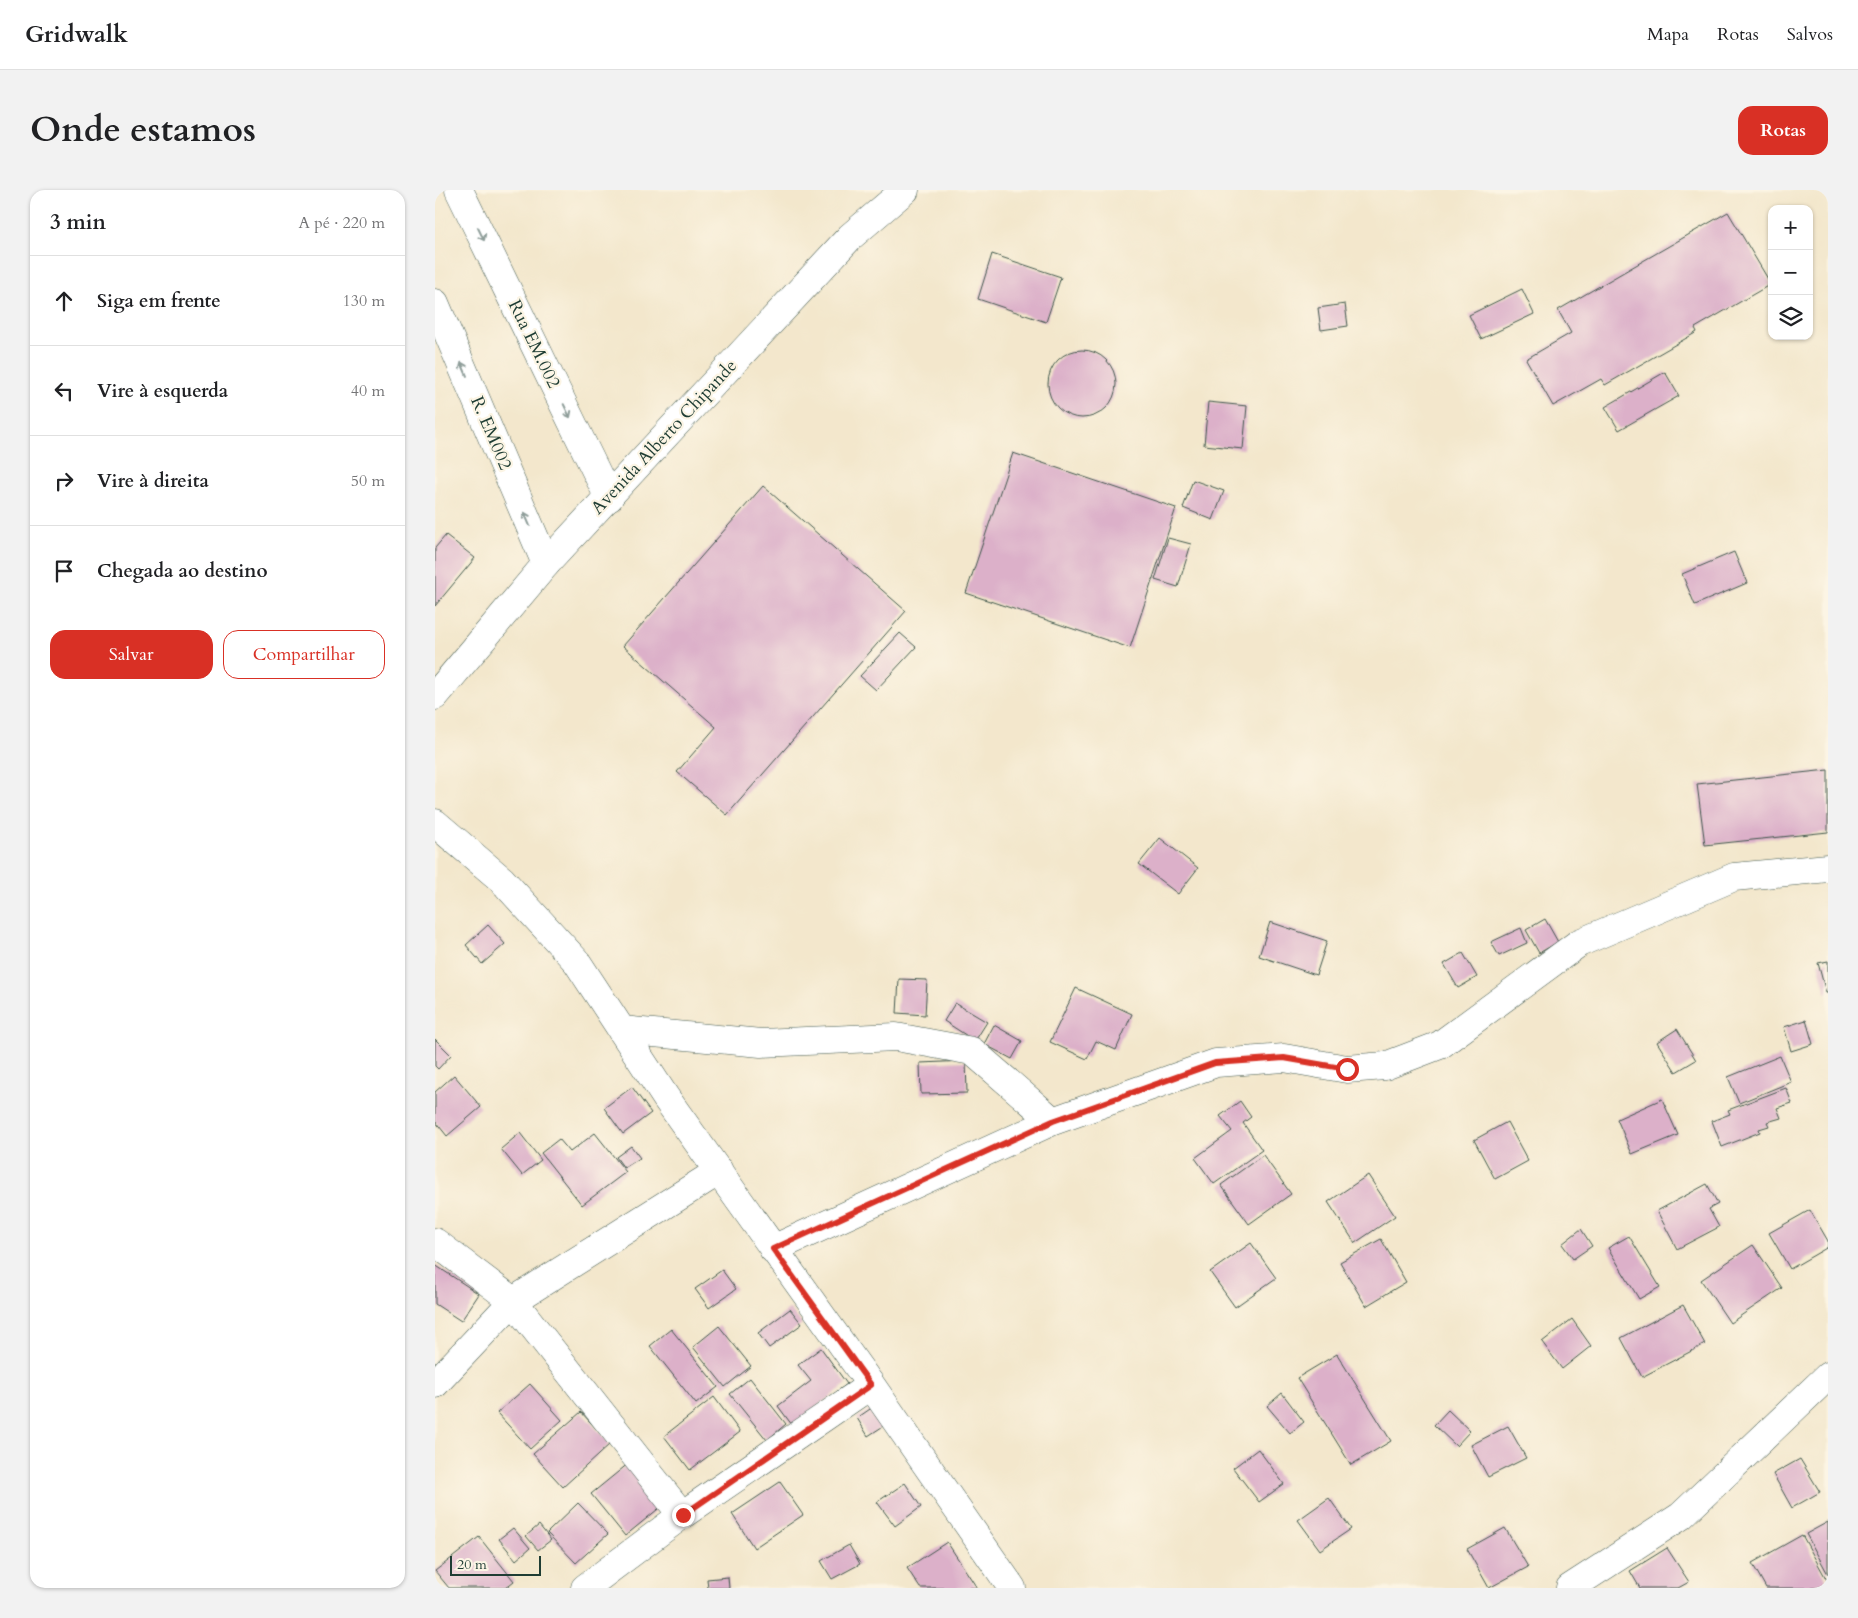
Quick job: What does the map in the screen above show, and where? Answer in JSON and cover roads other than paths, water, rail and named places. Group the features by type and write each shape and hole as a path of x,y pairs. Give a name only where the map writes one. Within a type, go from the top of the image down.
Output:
{"street":[{"name":"Rua EM.002","path":"459,190 609,498"},
{"name":"Avenida Alberto Chipande","path":"435,696 546,564 850,237 905,190"},
{"name":"R. EM002","path":"437,312 546,564"},
{"path":"435,823 502,880 577,962 666,1098 871,1385 1012,1588"},
{"path":"773,1249 1053,1121 1215,1063 1284,1058 1347,1069 1385,1066 1440,1045 1579,942 1734,877 1828,868"},
{"path":"621,1030 761,1044 896,1037 972,1051 1053,1121"},
{"path":"435,1384 513,1301 719,1171"},
{"path":"435,1242 513,1301 683,1515"},
{"path":"1570,1588 1681,1516 1828,1376"},
{"path":"585,1588 683,1515 871,1385"}]}
